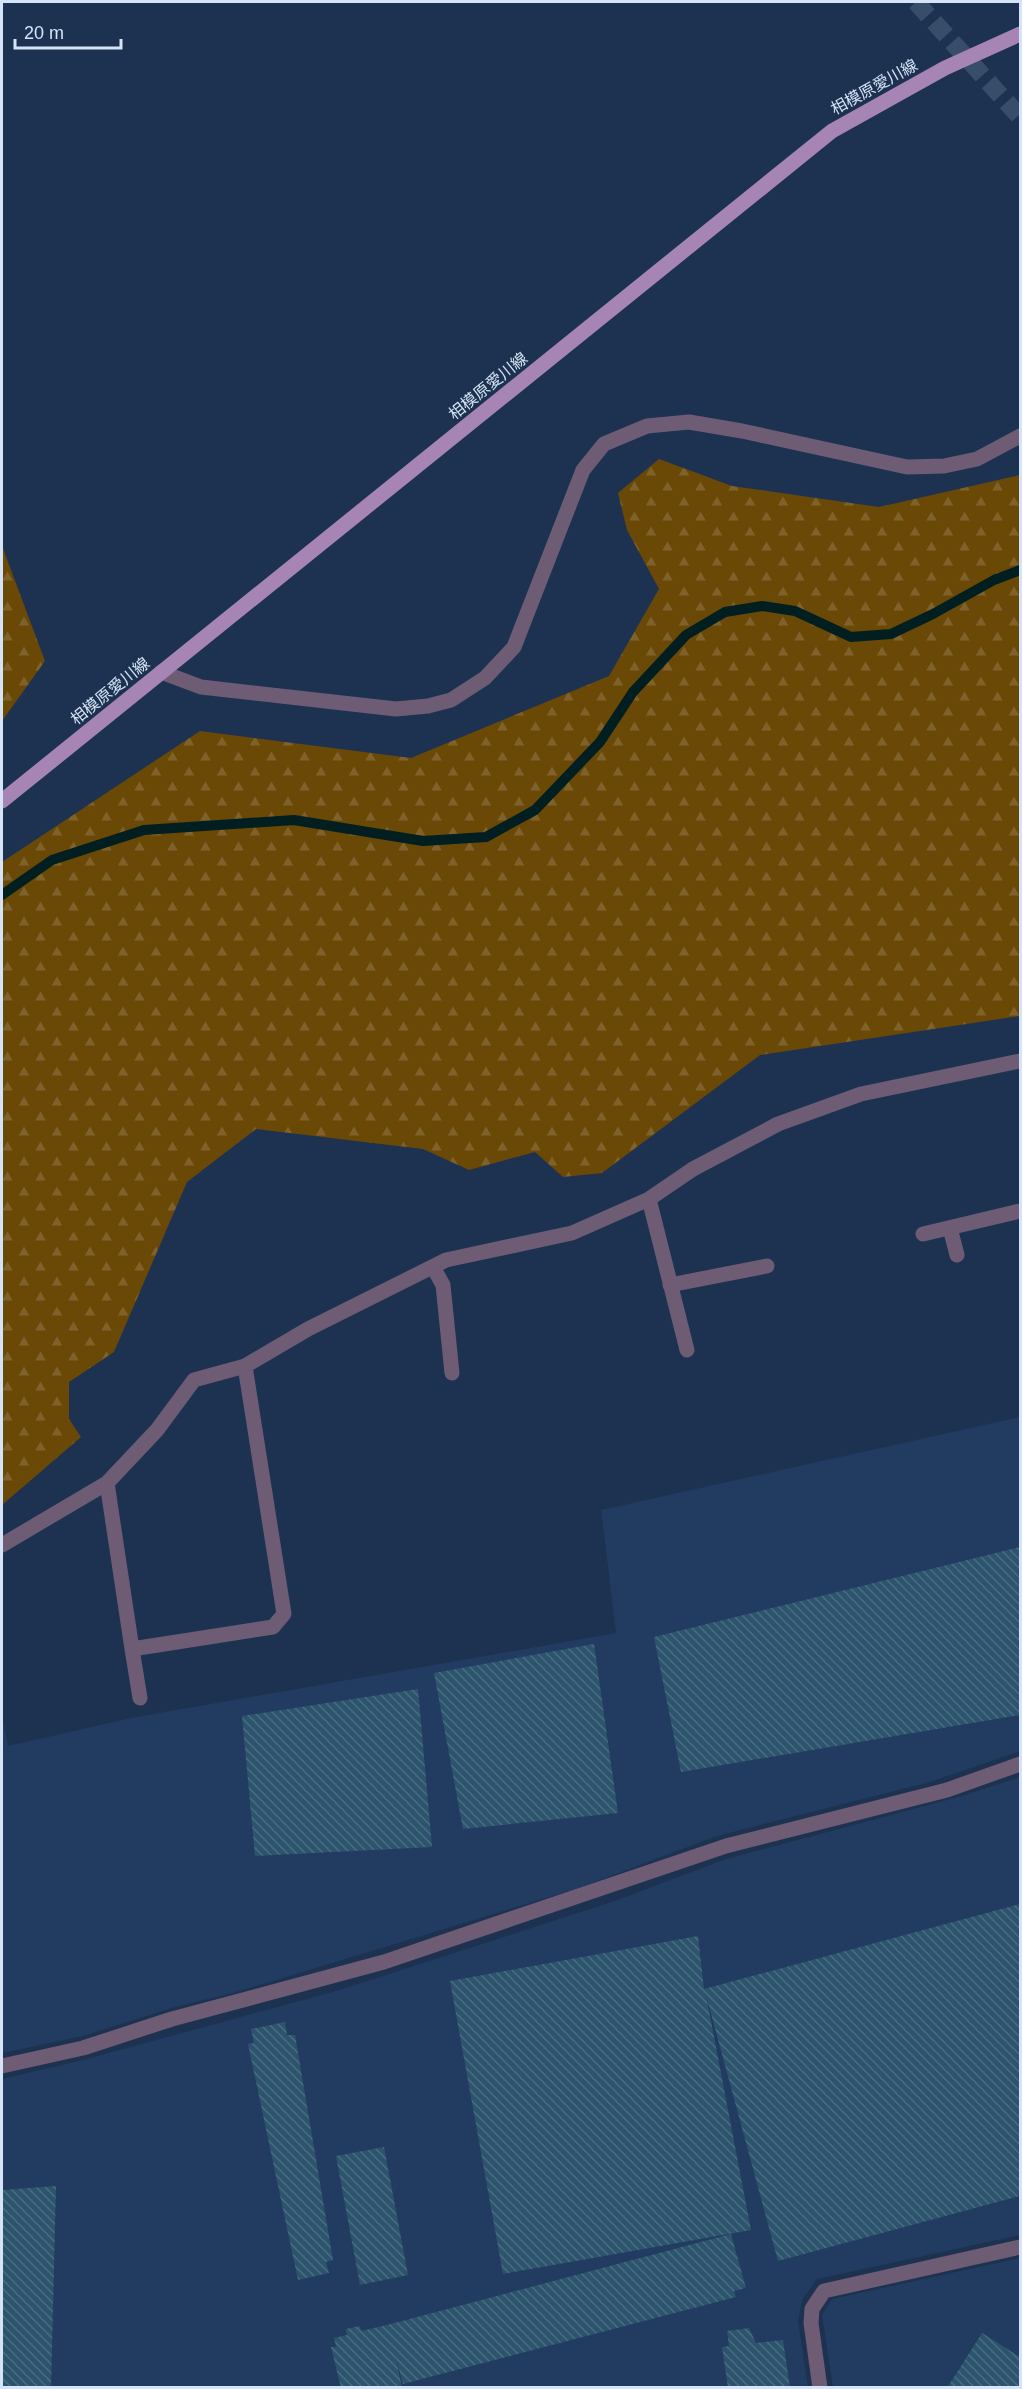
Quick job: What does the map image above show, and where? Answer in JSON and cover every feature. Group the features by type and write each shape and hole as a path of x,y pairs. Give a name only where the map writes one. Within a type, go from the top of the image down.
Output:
{"main road":[{"name":"相模原愛川線","path":"2,801 832,131 945,68 1020,34"}],"street":[{"path":"161,672 201,687 396,709 428,706 451,700 484,678 514,647 583,470 604,444 647,426 689,422 742,431 907,467 944,466 977,459 1020,436"},
{"path":"2,1545 107,1483 157,1430 194,1380 245,1366 308,1329 446,1260 572,1233 649,1199 693,1169 778,1124 861,1094 1020,1061"},
{"path":"649,1199 687,1350"},
{"path":"923,1234 1020,1211"},
{"path":"950,1228 957,1255"},
{"path":"670,1285 767,1266"},
{"path":"433,1267 443,1285 452,1373"},
{"path":"132,1649 273,1627 284,1614 245,1366"},
{"path":"107,1483 140,1698"},
{"path":"2,2066 83,2048 172,2019 384,1962 726,1846 946,1790 1020,1764"},
{"path":"820,2388 811,2324 812,2309 824,2291 1020,2247"}],"shaded area":[{"path":"1020,1417 1020,1751 930,1782 717,1836 576,1889 233,1993 175,2007 83,2036 2,2053 2,1716 8,1746 131,1718 616,1633 601,1510"},
{"path":"1020,1777 1020,2235 817,2279 802,2300 798,2321 808,2387 2,2387 2,2079 83,2060 336,1991 612,1902 726,1859 962,1796"},
{"path":"1020,2258 1020,2387 833,2387 822,2315 832,2299"}],"green space":[{"path":"659,459 732,486 879,507 1020,475 1020,1016 760,1055 602,1173 563,1177 535,1152 469,1170 423,1149 256,1129 187,1182 114,1352 69,1382 69,1419 81,1437 2,1505 2,862 200,731 411,758 609,676 659,589 627,530 618,493"},
{"path":"2,546 45,661 2,721"}],"building":[{"path":"1020,1547 1020,1715 681,1772 654,1637"},
{"path":"594,1644 618,1813 463,1829 434,1673"},
{"path":"418,1689 432,1847 255,1856 242,1716"},
{"path":"1020,1904 1020,2196 778,2261 706,1995 751,2230 503,2274 450,1981 698,1936 704,1989"},
{"path":"285,2022 287,2035 295,2035 333,2260 326,2262 329,2273 298,2280 248,2044 254,2043 251,2029"},
{"path":"384,2147 408,2275 360,2285 336,2156"},
{"path":"56,2186 51,2388 2,2388 2,2190"},
{"path":"731,2234 746,2288 734,2291 736,2297 403,2384 396,2358 402,2388 341,2388 331,2347 336,2347 334,2338 347,2335 346,2329 360,2326 361,2331 387,2325"},
{"path":"749,2328 756,2343 783,2340 790,2388 728,2388 722,2347 729,2346 727,2331"},
{"path":"982,2333 1020,2357 1020,2388 947,2388"}],"waterway":[{"path":"2,895 52,860 144,830 294,820 423,841 486,837 535,810 600,742 633,692 686,635 725,612 762,606 795,611 851,637 891,634 994,580 1020,570"}],"tunnel":[{"path":"916,2 1020,117"}]}
